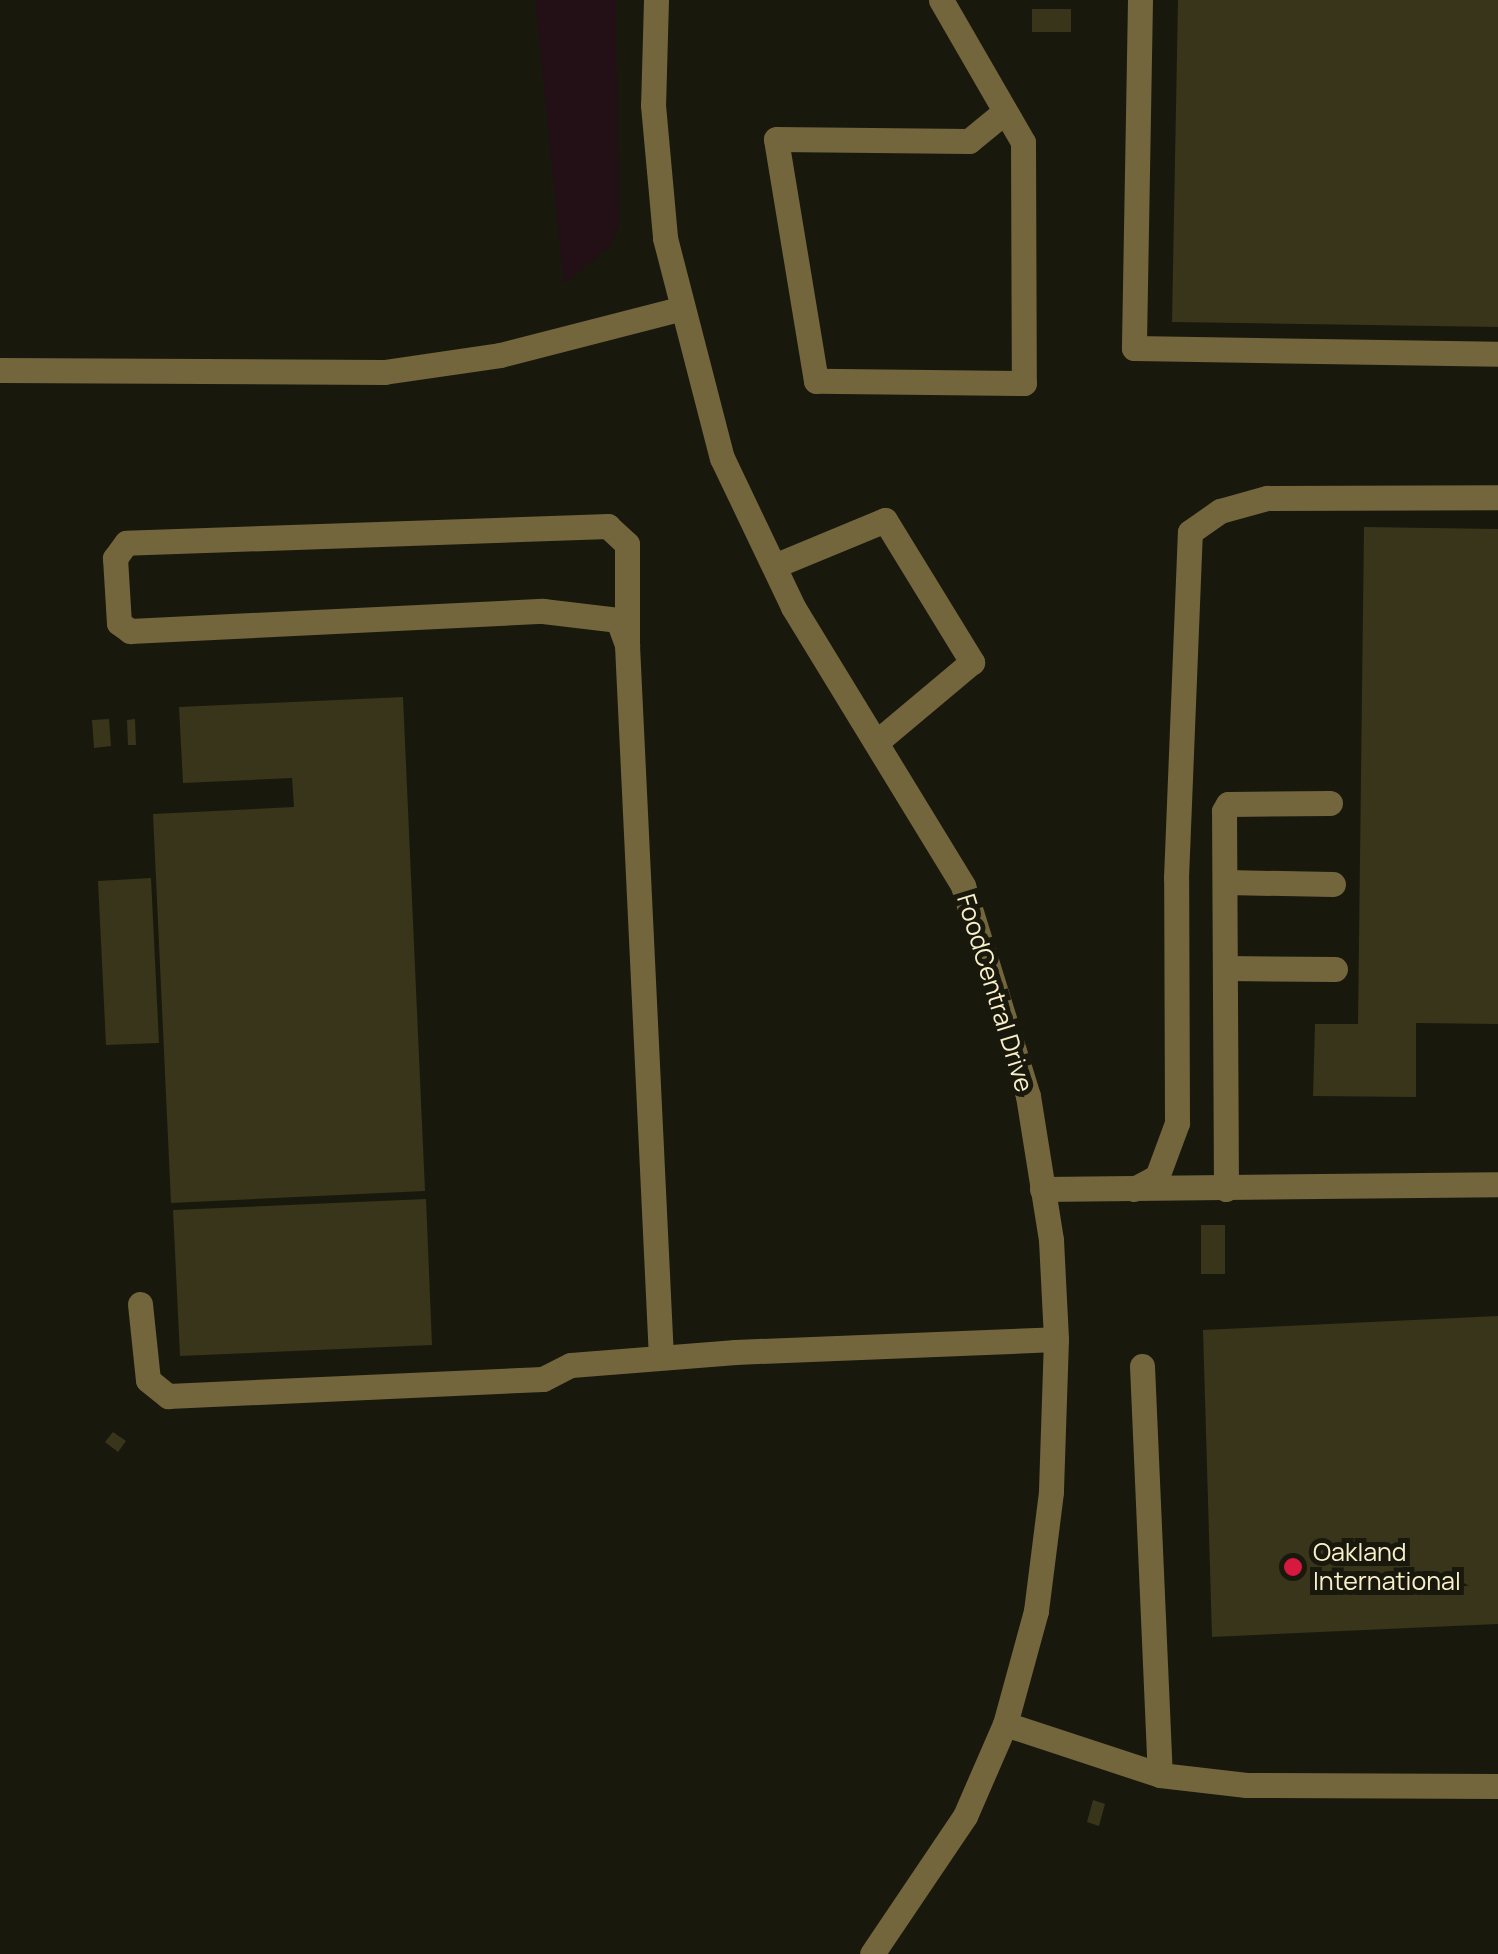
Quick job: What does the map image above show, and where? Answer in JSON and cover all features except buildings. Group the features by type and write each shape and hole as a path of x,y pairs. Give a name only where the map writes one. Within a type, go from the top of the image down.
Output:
{"street":[{"name":"FoodCentral Drive","path":"656,0 656,164 679,309 722,458 774,566 962,886 1028,1096 1042,1189 1056,1339 1051,1492 1036,1612 1004,1724 964,1816 872,1954"},
{"path":"941,0 1002,114 1023,142 1024,383 816,381 776,138 969,141 1002,114"},
{"path":"1140,0 1134,348 1498,354"},
{"path":"0,370 384,372 500,355 679,309"},
{"path":"1134,1189 1157,1177 1176,1123 1176,878 1190,532 1220,511 1266,498 1498,496"},
{"path":"774,566 884,520 972,662 879,740"},
{"path":"627,644 618,620 564,611 130,632 119,623 115,558 126,543 608,526 627,544 627,644 661,1357"},
{"path":"1226,1188 1224,882 1228,804 1330,803"},
{"path":"1224,882 1334,884"},
{"path":"1226,968 1335,968"},
{"path":"1042,1189 1498,1184"},
{"path":"140,1304 148,1380 168,1396 542,1378 571,1365 661,1357 1056,1339"},
{"path":"1142,1366 1160,1774"},
{"path":"1004,1724 1160,1774 1246,1784 1498,1786"}],"shaded area":[{"path":"535,0 616,0 619,225 609,247 564,284"}],"place":[{"name":"Oakland International","path":"1293,1567"}]}
